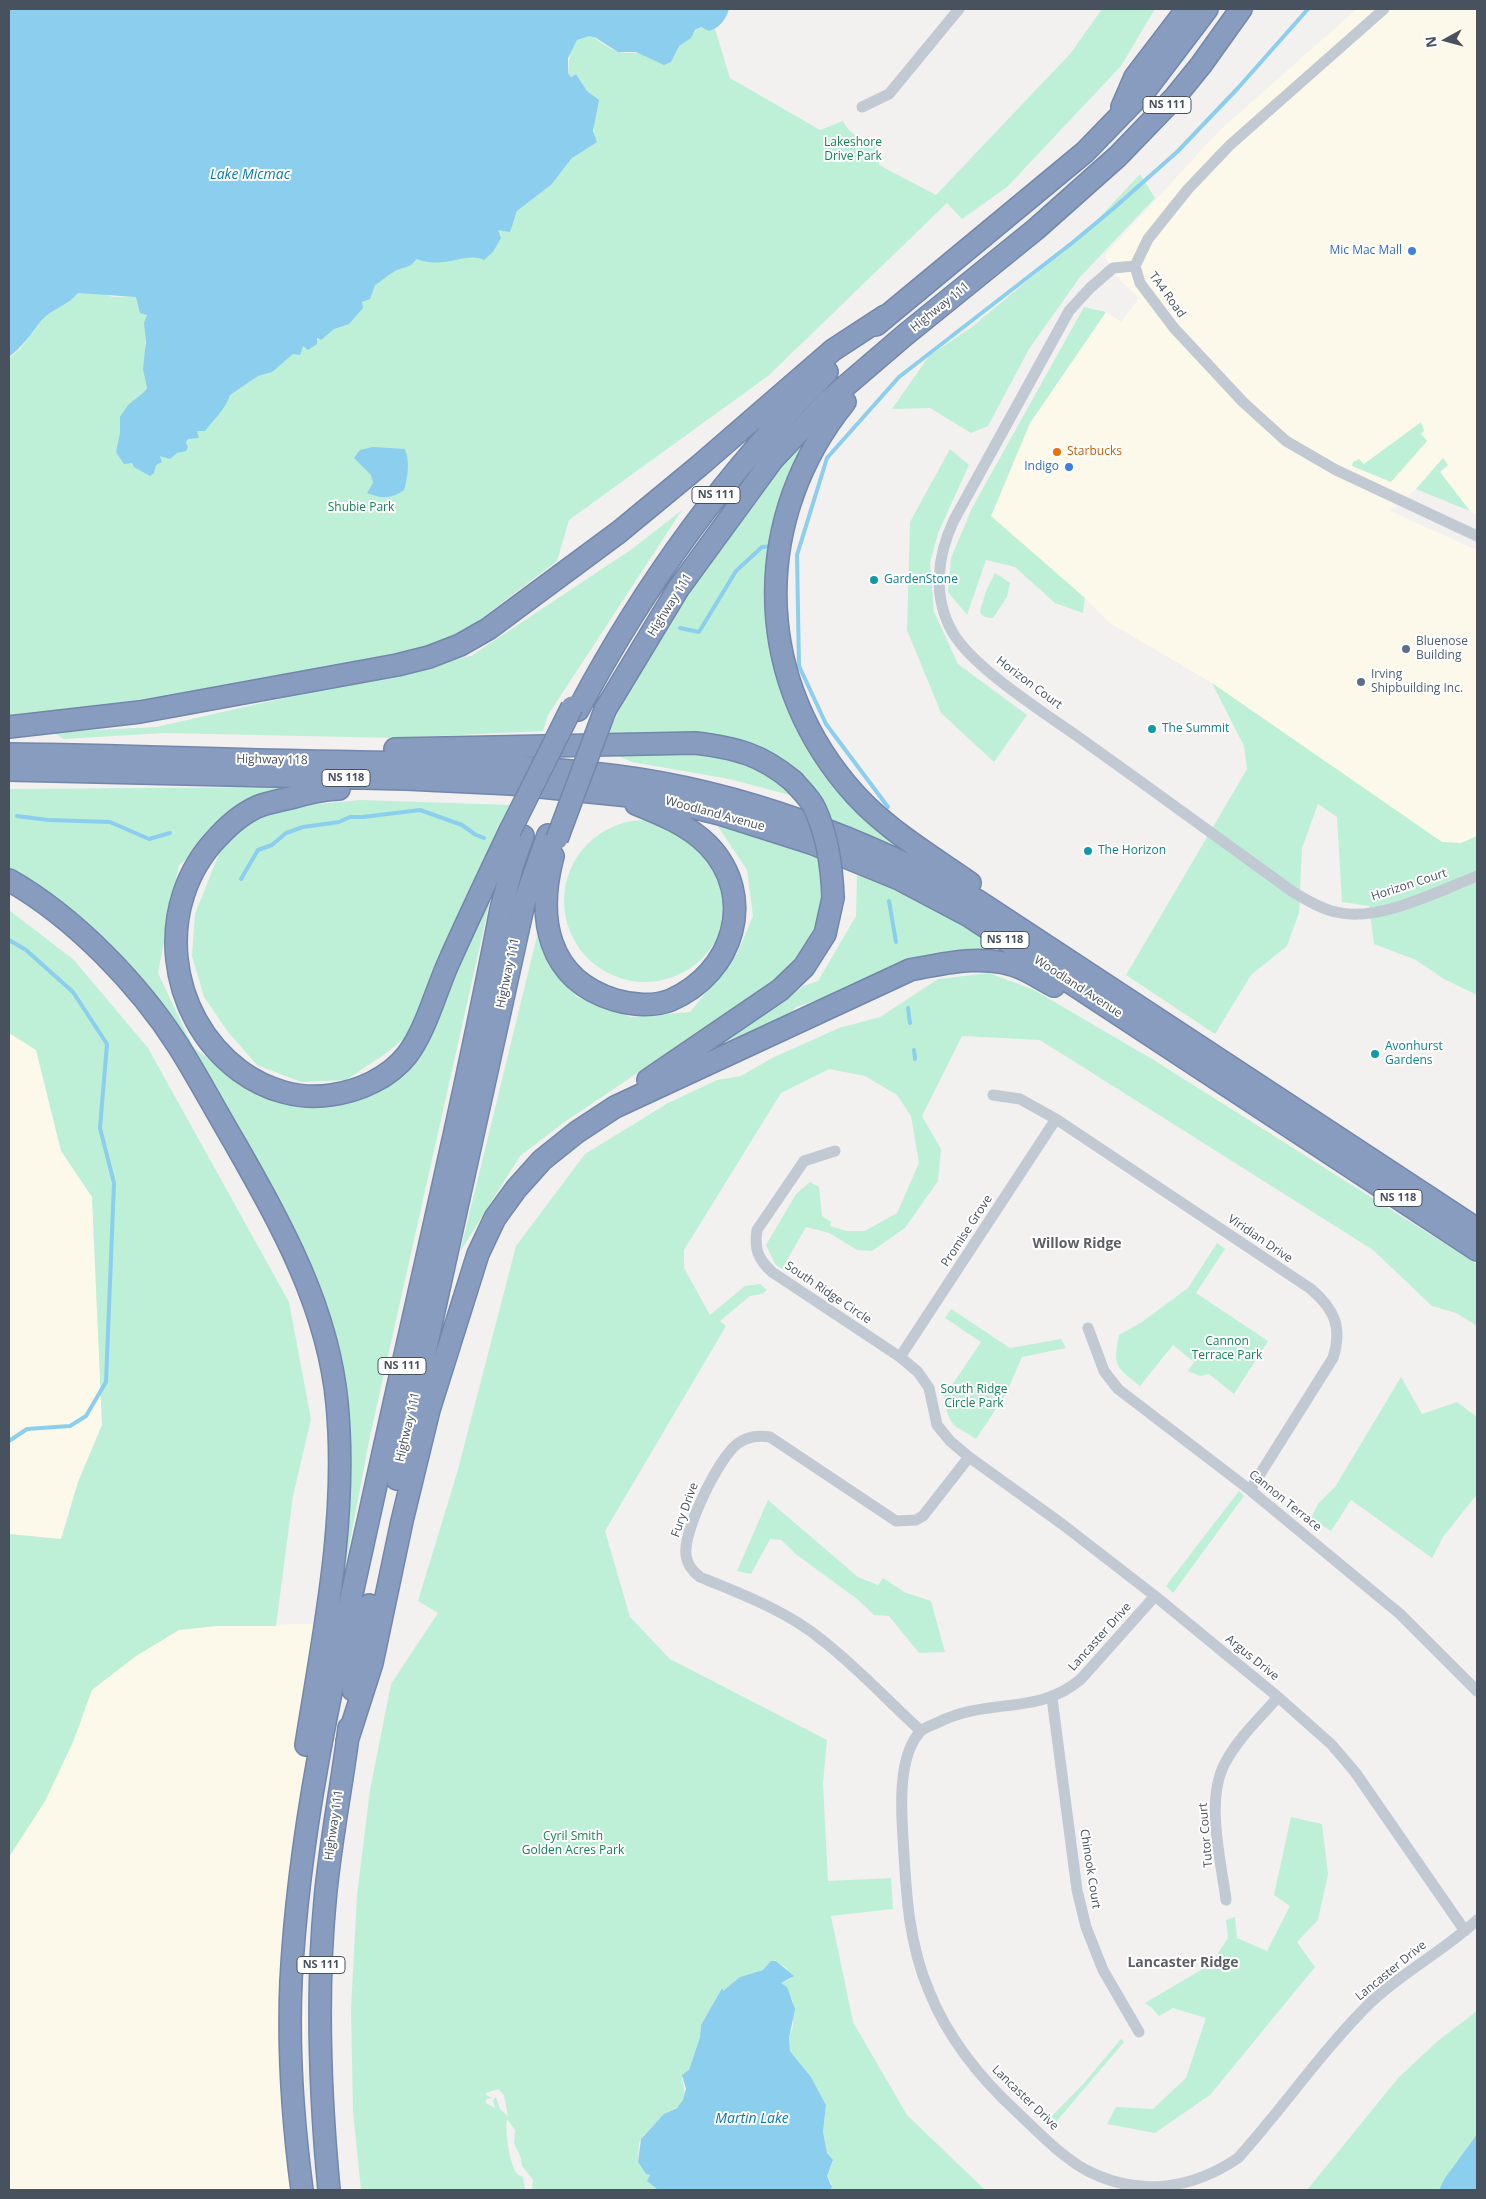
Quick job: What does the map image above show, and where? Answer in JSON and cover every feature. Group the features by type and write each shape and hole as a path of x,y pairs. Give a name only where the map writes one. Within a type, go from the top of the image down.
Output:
{"highway":[{"path":"1115,123 1134,78 1187,9"},
{"name":"Highway 111","path":"302,2190 297,2150 291,1984 297,1899 308,1818 335,1674 512,864 516,834 552,764 578,706 658,574 721,488 794,405 885,316 1044,188 1115,123 1171,58 1207,9"},
{"name":"Highway 111","path":"329,2190 321,2074 320,1985 324,1901 357,1659 524,903 552,837 577,762 605,710 678,589 773,459 828,401 905,335 1036,229 1118,156 1169,103 1202,65 1241,9"},
{"path":"9,727 149,710 397,665 460,645 488,629 619,532 699,466 833,350 885,316"},
{"path":"905,335 824,427 806,460 790,498 779,540 776,574 778,630 787,675 797,704 812,736 831,766 862,801 912,844 1036,928 1084,970"},
{"path":"258,760 325,750 695,743 730,747 757,756 793,781 815,809 826,838 832,869 833,898 825,934 804,967 780,990 646,1081 615,1107 577,1132 542,1160 516,1188 495,1218 478,1254 429,1410 404,1513 372,1663 347,1741"},
{"name":"Highway 118","path":"9,754 530,767 589,782"},
{"name":"Highway 118","path":"9,770 406,779 511,784 589,782"},
{"path":"9,778 105,781 181,774"},
{"name":"Woodland Avenue","path":"589,782 661,783 724,798 771,811 861,844 905,863 978,901 1477,1229"},
{"name":"Woodland Avenue","path":"589,782 615,795 659,799 758,825 811,843 899,879 969,916 1477,1250"},
{"path":"511,784 327,789 260,805 230,824 205,851 186,884 176,920 176,963 184,998 203,1034 226,1061 254,1081 287,1094 319,1097 353,1092 382,1076 407,1055 516,834"},
{"path":"552,837 545,910 549,938 559,959 573,976 590,990 605,997 646,1005 669,1001 706,979 718,963 732,930 734,894 728,874 708,846 694,834 654,811 615,795"},
{"path":"9,880 68,922 112,963 153,1010 173,1039 278,1218 306,1280 320,1324 337,1401 341,1457 340,1507 295,1816 297,1899"},
{"path":"615,1107 910,970 942,963 987,961 1008,965 1030,973 1079,1001 1191,1073 1319,1147"}],"street":[{"path":"862,107 889,94 959,9"},
{"name":"TA4 Road","path":"1384,9 1230,144 1167,214 1148,239 1135,266 1140,283 1174,328 1243,402 1286,440 1336,470 1477,536"},
{"name":"Horizon Court","path":"1135,266 1113,268 1069,310 954,520 945,540 940,559 939,581 941,601 946,620 954,634 975,659 1039,709 1293,892 1316,905 1336,913 1375,912 1477,876"},
{"name":"Viridian Drive","path":"993,1095 1020,1099 1056,1119 1311,1289 1327,1303 1333,1313 1337,1336 1333,1358 1250,1490"},
{"name":"Promise Grove","path":"900,1357 1056,1119"},
{"name":"South Ridge Circle","path":"835,1151 804,1161 757,1230 755,1242 757,1254 772,1272 900,1357 918,1372 929,1388 938,1425 942,1432 969,1457"},
{"name":"Cannon Terrace","path":"1088,1328 1104,1372 1118,1389 1250,1490 1400,1614 1477,1691"},
{"name":"Fury Drive","path":"921,1731 823,1640 801,1624 778,1611 700,1577 692,1571 686,1553 687,1540 705,1492 728,1452 737,1444 751,1437 758,1435 770,1437 896,1521 916,1520 923,1516 969,1457"},
{"name":"Argus Drive","path":"969,1457 1062,1524 1155,1596 1278,1697 1331,1744 1355,1772 1465,1931"},
{"name":"Lancaster Drive","path":"1155,1596 1081,1679 1068,1690 1052,1698 1034,1703 968,1710 921,1731 912,1744 905,1767 902,1817 909,1919 916,1958 929,1992 946,2027 995,2092 1073,2161 1102,2176 1123,2183 1160,2187 1199,2180 1224,2168 1238,2158 1347,2028 1371,2003 1411,1969 1465,1931 1477,1920"},
{"name":"Tutor Court","path":"1226,1900 1215,1809 1218,1781 1224,1764 1234,1748 1278,1697"},
{"name":"Chinook Court","path":"1052,1698 1077,1890 1086,1927 1103,1970 1139,2032"},
{"path":"1465,1931 1477,1930"}],"shaded area":[{"name":"Mic Mac Mall","path":"1357,9 1477,9 1477,515 1470,511 1440,472 1443,458 1416,489 1390,511 1477,550 1477,836 1461,843 1442,842 1212,683 1110,623 1085,598 991,516 1030,423 1106,312 1121,322 1139,298 1113,273 1105,255 1220,130"},
{"path":"9,1033 36,1049 61,1151 92,1197 102,1425 78,1482 61,1539 9,1534"},
{"path":"349,1623 304,1880 305,2115 313,2190 9,2190 9,1857 45,1801 73,1742 91,1690 136,1656 179,1630 216,1626"}],"green space":[{"name":"Shubie Park","path":"1102,9 1155,9 1121,66 1007,187 962,219 947,203 768,376 569,520 557,561 478,621 459,644 411,664 9,723 9,358 21,348 44,317 73,299 78,293 90,290 113,297 135,296 147,314 153,330 145,342 148,385 144,392 135,399 120,430 129,464 132,463 139,470 161,461 160,456 186,444 188,439 232,390 302,348 303,345 320,339 394,265 414,263 417,259 498,233 498,230 516,216 517,211 551,185 572,158 584,149 594,133 594,96 587,91 576,74 571,77 568,73 570,52 577,40 589,35 616,51 638,53 681,44 701,27 711,30 715,29 730,78 820,130 843,121 853,134 862,139 878,140 879,165 936,195 1070,54"},
{"path":"1140,174 1155,198 1080,277 1029,349 988,426 971,433 930,408 892,409 929,356 972,327 1088,230"},
{"path":"1084,307 1106,312 1030,423 991,516 1085,598 1083,613 1055,603 1015,567 986,560 967,615 948,592 951,558 972,508"},
{"path":"1421,422 1424,431 1421,434 1427,441 1391,482 1352,466 1353,462 1359,459 1364,464"},
{"path":"815,428 788,491 784,681 902,848 827,818 730,739 682,733 607,734 660,632 739,516"},
{"path":"950,449 969,465 938,533 930,563 934,612 958,664 1027,715 994,762 941,713 907,630 910,522"},
{"path":"1443,458 1448,465 1440,472 1470,511 1416,489"},
{"path":"682,510 548,715 543,731 397,738 164,733 64,739 52,732 156,727 471,656 632,549"},
{"path":"995,573 1010,583 1007,597 993,618 989,618 983,616 980,611 986,591"},
{"path":"1212,683 1442,842 1461,843 1477,836 1477,995 1444,979 1416,960 1374,944 1369,906 1342,902 1337,817 1318,804 1302,848 1299,913 1287,946 1251,975 1215,1034 1126,975 1247,769 1244,746"},
{"path":"741,751 790,795 729,779 632,762 616,755"},
{"path":"284,787 179,865 158,973 193,1047 221,1068 247,1081 317,1102 421,1043 492,892 370,1436 337,1610 324,1319 168,1018 64,903 9,879 9,789"},
{"path":"361,800 511,805 418,1027 385,1054 346,1080 301,1082 257,1065 228,1032 204,997 192,956 195,914 223,844 260,817 297,806"},
{"path":"653,820 669,823 683,829 708,850 717,863 723,877 726,901 725,917 717,939 696,964 683,973 669,979 637,982 621,979 607,973 582,952 573,939 567,925 564,893 567,877 573,863 594,838 607,829 621,823"},
{"path":"717,825 820,855 825,880 820,914 805,950 770,984 566,1121 520,1156 460,1252 537,936 546,959 577,997 631,1017 690,1012 737,954 753,916 747,870"},
{"path":"857,875 898,887 917,896 1010,951 883,971 881,979 796,1007 778,1026 693,1059 804,986 818,981 856,916"},
{"path":"9,910 74,960 148,1048 289,1302 311,1419 293,1496 276,1626 216,1626 179,1630 136,1656 92,1690 73,1742 45,1801 9,1857 9,1534 61,1539 78,1482 102,1425 92,1197 61,1151 36,1050 9,1033"},
{"name":"Cyril Smith Golden Acres Park","path":"989,973 1034,990 1152,1059 1477,1264 1477,1326 1456,1313 1432,1306 1373,1250 1040,1040 962,1036 922,1116 941,1149 938,1181 905,1228 872,1251 857,1250 829,1233 806,1227 782,1269 775,1264 766,1245 796,1194 810,1182 819,1187 822,1216 831,1222 830,1226 847,1231 865,1231 897,1213 919,1163 911,1116 897,1095 865,1076 829,1069 781,1093 684,1250 684,1268 710,1315 745,1286 760,1284 767,1290 762,1294 750,1296 720,1321 726,1326 605,1531 630,1617 670,1659 827,1740 823,1783 828,1881 891,1878 893,1909 831,1916 853,2022 907,2115 985,2190 830,2190 832,2184 827,2176 833,2161 827,2153 823,2132 826,2105 811,2077 790,2051 789,2038 793,2026 793,2001 781,1983 792,1978 786,1968 775,1960 763,1970 740,1977 725,1991 721,1990 701,2025 700,2037 689,2070 682,2078 685,2094 681,2105 666,2113 643,2136 639,2143 638,2162 646,2174 650,2175 653,2186 658,2190 532,2190 533,2180 522,2166 521,2158 514,2143 515,2130 507,2119 507,2139 510,2155 514,2169 517,2174 523,2177 525,2190 361,2190 353,2112 351,2009 357,1895 370,1790 391,1684 438,1613 418,1601 457,1473 516,1246 585,1154 668,1103 717,1080 741,1076 772,1058 839,1028 880,1017 938,979","holes":["498,2089 504,2095 508,2116 500,2109 496,2097 493,2100 495,2108 486,2103 486,2099 492,2098 486,2095 486,2093"]},
{"name":"Cannon Terrace Park","path":"1217,1243 1225,1249 1196,1293 1268,1341 1234,1394 1209,1374 1200,1376 1188,1371 1194,1362 1173,1345 1140,1386 1125,1374 1118,1365 1116,1353 1119,1335 1142,1322 1188,1288"},
{"name":"South Ridge Circle Park","path":"951,1309 1010,1348 1061,1339 1066,1348 1022,1357 1006,1394 976,1439 951,1421 944,1397 981,1342 945,1318"},
{"path":"1401,1377 1422,1414 1457,1402 1477,1417 1477,1494 1443,1537 1432,1558 1351,1500 1331,1531 1311,1518 1318,1504 1335,1487"},
{"path":"1239,1491 1244,1496 1173,1593 1166,1586"},
{"path":"768,1500 858,1577 878,1585 883,1578 904,1592 931,1601 945,1652 919,1653 889,1616 874,1615 857,1599 797,1555 781,1540 770,1539 751,1574 737,1571"},
{"path":"1291,1817 1322,1824 1328,1874 1318,1920 1297,1942 1315,1967 1210,2095 1155,2133 1107,2124 1116,2107 1153,2109 1186,2078 1206,2018 1173,2008 1159,2016 1145,2003 1211,1964 1228,1938 1226,1920 1235,1917 1237,1938 1267,1951 1290,1906 1274,1895"},
{"path":"1477,2011 1477,2134 1452,2168 1439,2190 1307,2190 1399,2077 1439,2040"},
{"path":"1121,2039 1124,2042 1050,2129 1044,2124 1084,2083"}],"water":[{"name":"Lake Micmac","path":"9,9 729,9 724,20 716,28 709,31 701,27 695,30 691,38 679,46 671,62 664,65 636,52 618,52 596,38 589,36 577,40 568,58 568,73 571,77 576,74 587,91 599,100 593,131 597,142 572,158 551,185 517,211 510,232 498,230 501,238 493,252 484,260 470,258 436,263 417,259 408,267 390,274 375,285 370,299 362,302 363,308 349,324 334,329 321,340 317,338 317,344 308,350 303,346 300,355 293,354 272,372 258,376 230,395 223,410 205,431 197,431 199,438 188,439 186,451 177,453 170,459 160,456 162,462 156,465 154,473 150,476 134,467 132,463 124,464 116,452 120,433 120,417 128,405 147,388 143,369 146,341 144,323 147,315 140,313 136,297 78,293 70,301 41,321 23,344 10,356 9,365"},
{"path":"373,447 405,449 408,459 408,470 404,490 386,497 367,493 373,483 371,475 354,458 360,450"},
{"name":"Martin Lake","path":"771,1961 776,1961 794,1976 781,1983 787,1987 795,2009 789,2038 790,2051 811,2077 826,2105 823,2132 827,2153 833,2160 827,2176 832,2187 830,2190 658,2190 647,2181 650,2175 646,2174 638,2162 641,2139 664,2114 677,2108 683,2100 686,2089 682,2075 689,2070 700,2037 701,2025 721,1990 723,1988 723,1991 740,1977 763,1970"},
{"path":"1477,2134 1477,2190 1439,2190 1445,2178"}],"waterway":[{"path":"888,807 826,724 799,666 797,555 827,458 899,377 1072,243 1178,151 1238,88 1308,9"},
{"path":"680,628 699,632 736,571 762,547 772,546"},
{"path":"241,879 258,850 272,845 286,833 303,827 339,822 350,817 420,810 462,825 484,838"},
{"path":"17,816 48,820 110,822 149,839 170,833"},
{"path":"889,901 896,942"},
{"path":"9,940 26,950 73,992 107,1044 100,1128 114,1183 106,1382 86,1416 70,1426 27,1429 9,1441"},
{"path":"908,1008 910,1023"},
{"path":"914,1050 915,1059"}],"place":[{"name":"Mic Mac Mall","path":"1412,251"},
{"name":"Starbucks","path":"1057,452"},
{"name":"Indigo","path":"1069,467"},
{"name":"GardenStone","path":"874,580"},
{"name":"Bluenose Building","path":"1406,649"},
{"name":"Irving Shipbuilding Inc.","path":"1361,682"},
{"name":"The Summit","path":"1152,729"},
{"name":"The Horizon","path":"1088,851"},
{"name":"Avonhurst Gardens","path":"1375,1054"}],"district":[{"name":"Willow Ridge","path":"1077,1244"},
{"name":"Lancaster Ridge","path":"1183,1963"}],"park label":[{"name":"Lakeshore Drive Park","path":"853,150"}]}
